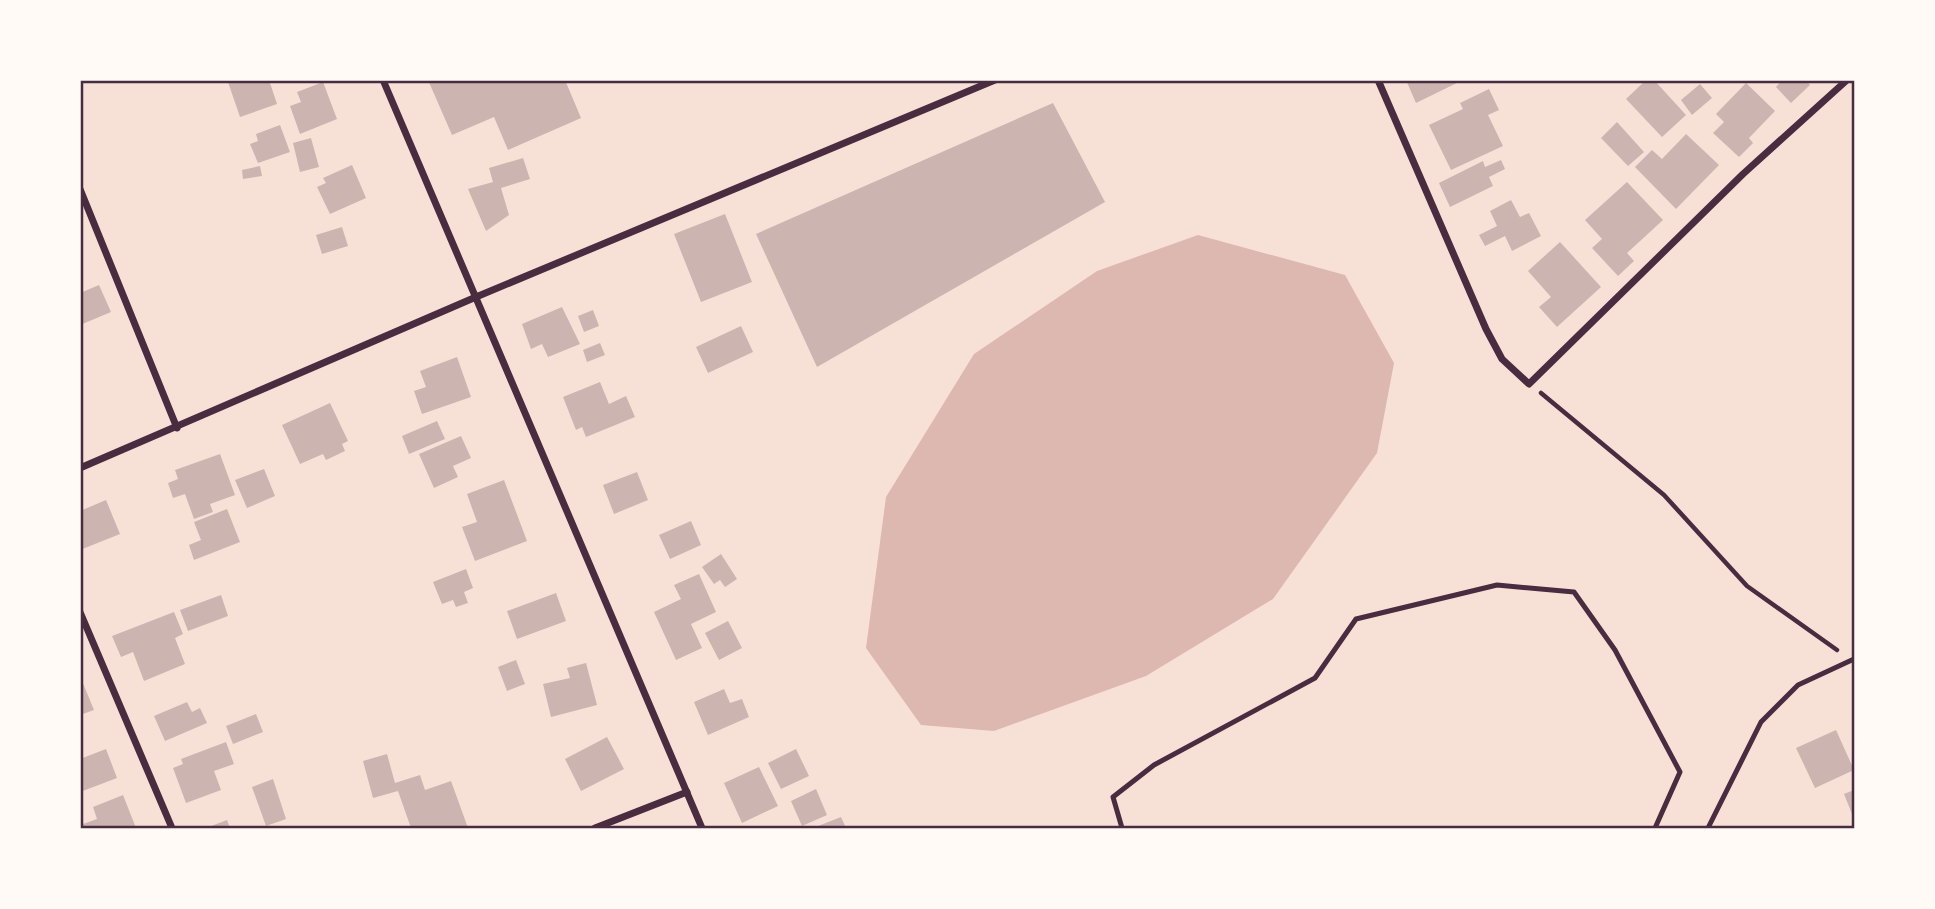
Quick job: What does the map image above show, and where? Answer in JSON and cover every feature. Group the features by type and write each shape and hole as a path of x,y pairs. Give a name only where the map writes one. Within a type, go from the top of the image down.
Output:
{"street":[{"path":"383,80 702,828"},
{"path":"80,468 476,297 995,80"},
{"path":"1378,80 1486,329 1502,359 1529,383 1743,174 1847,80"},
{"path":"80,189 177,428"},
{"path":"80,612 172,828"},
{"path":"595,828 687,792"}],"lane":[{"path":"1122,828 1113,797 1154,765 1314,678 1356,619 1496,585 1574,592 1615,650 1680,772 1655,828"},
{"path":"1708,828 1761,722 1798,685 1854,659"}],"path":[{"path":"1529,383 1664,495 1747,586 1838,650 1845,652"}],"shaded area":[{"path":"1198,235 1345,275 1394,363 1377,453 1273,599 1146,676 994,731 921,725 866,648 886,497 974,354 1097,271"}],"building":[{"path":"269,80 277,104 240,117 228,82"},
{"path":"428,80 565,80 581,118 508,150 494,117 452,135"},
{"path":"1406,80 1463,80 1416,103"},
{"path":"1646,80 1654,80 1686,115 1662,137 1626,99"},
{"path":"1782,80 1806,80 1810,85 1791,103 1776,87"},
{"path":"323,82 337,119 300,134 290,106 301,102 297,92"},
{"path":"1746,83 1775,111 1749,138 1753,143 1739,157 1713,133 1724,122 1716,114"},
{"path":"1700,84 1712,98 1692,115 1681,100"},
{"path":"1489,89 1499,110 1488,115 1503,146 1451,170 1429,125 1463,109 1460,103"},
{"path":"1053,103 1105,202 817,367 756,234"},
{"path":"1617,122 1644,152 1628,166 1601,138"},
{"path":"280,125 290,152 258,163 250,144 258,141 256,134"},
{"path":"1686,134 1719,165 1676,209 1635,167 1652,150 1662,159"},
{"path":"311,138 319,167 300,172 293,143"},
{"path":"523,158 530,179 501,188 509,215 486,231 468,189 493,182 489,168"},
{"path":"1501,160 1505,169 1489,177 1493,186 1450,207 1439,183 1483,161 1485,167"},
{"path":"352,165 366,198 330,214 317,187 326,183 323,178"},
{"path":"260,166 262,176 243,179 242,170"},
{"path":"1627,182 1663,220 1627,253 1634,261 1618,276 1592,248 1602,239 1585,220"},
{"path":"1511,200 1520,217 1529,213 1541,236 1512,251 1505,236 1485,246 1479,235 1497,226 1490,211"},
{"path":"725,214 752,282 701,302 674,234"},
{"path":"342,227 348,246 322,254 316,235"},
{"path":"1560,242 1601,287 1557,327 1539,307 1551,297 1528,271"},
{"path":"99,285 111,312 80,325 80,293"},
{"path":"562,307 580,344 548,357 542,344 531,349 522,324"},
{"path":"593,310 599,326 584,332 578,316"},
{"path":"741,326 753,352 708,373 696,347"},
{"path":"600,343 605,355 587,362 583,350"},
{"path":"457,357 471,397 422,414 414,391 426,387 420,371"},
{"path":"600,382 609,404 626,396 635,417 586,437 582,427 576,430 563,397"},
{"path":"330,403 348,441 342,444 345,451 326,460 323,454 300,464 282,425"},
{"path":"437,421 445,439 409,454 402,436"},
{"path":"461,436 471,458 453,466 458,477 434,488 419,454"},
{"path":"220,454 235,495 210,504 213,512 194,519 185,494 173,498 168,483 178,479 175,470"},
{"path":"264,469 275,496 247,508 235,480"},
{"path":"637,472 648,500 614,514 603,485"},
{"path":"504,480 527,541 475,561 462,527 477,522 467,494"},
{"path":"106,500 120,534 80,550 80,511"},
{"path":"227,509 240,542 194,560 189,545 201,540 194,522"},
{"path":"691,521 701,545 670,559 659,535"},
{"path":"721,554 737,579 725,587 720,580 714,584 702,567"},
{"path":"466,569 473,588 464,592 468,603 456,607 453,600 442,604 433,582"},
{"path":"699,574 716,612 691,624 702,648 676,660 654,612 681,599 674,585"},
{"path":"556,593 566,621 517,639 507,611"},
{"path":"221,595 228,616 188,631 180,610"},
{"path":"174,612 183,634 175,638 185,664 144,681 133,652 121,657 112,636"},
{"path":"728,621 742,648 719,660 705,633"},
{"path":"516,660 525,684 507,691 498,667"},
{"path":"586,663 597,705 551,717 543,684 570,678 567,668"},
{"path":"80,676 94,710 80,715"},
{"path":"724,689 730,703 742,699 749,717 708,735 694,702"},
{"path":"187,702 192,712 200,708 207,723 165,741 154,716"},
{"path":"256,714 263,732 233,744 226,726"},
{"path":"1836,730 1854,770 1815,788 1796,748"},
{"path":"607,737 624,769 581,791 565,759"},
{"path":"226,742 234,764 214,771 221,790 186,803 173,768 183,764 181,759"},
{"path":"106,749 117,778 80,792 80,759"},
{"path":"796,749 809,776 781,789 768,763"},
{"path":"387,754 395,783 420,775 425,790 451,781 468,828 411,828 398,791 373,798 363,761"},
{"path":"759,767 778,806 742,823 724,783"},
{"path":"273,779 286,819 266,826 252,787"},
{"path":"816,789 827,815 802,826 791,801"},
{"path":"1854,790 1854,819 1844,794"},
{"path":"123,795 136,828 82,828 80,825 97,819 93,807"},
{"path":"841,817 846,828 813,828"},
{"path":"227,820 230,828 206,828"}]}
